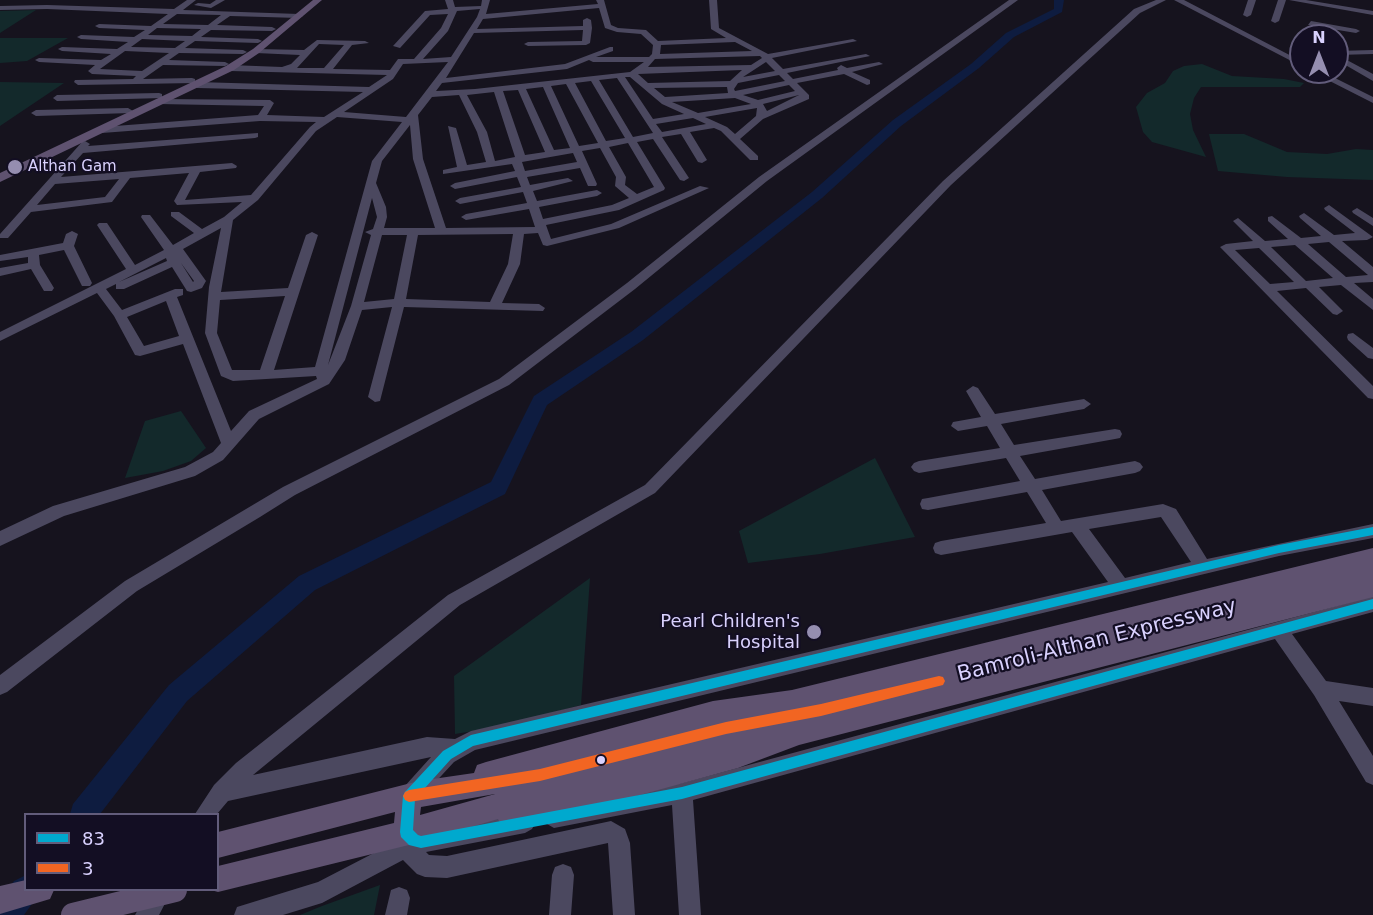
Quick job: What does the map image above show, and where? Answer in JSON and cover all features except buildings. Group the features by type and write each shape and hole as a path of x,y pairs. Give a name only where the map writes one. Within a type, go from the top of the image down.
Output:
{"main road":[{"path":"0,178 227,66 257,46 294,15 307,0"},
{"path":"227,66 243,52 257,46 272,29 318,0"},
{"path":"0,170 99,129 128,111 160,99"},
{"path":"219,845 405,797 713,712 792,701 1373,557"},
{"name":"Bamroli-Althan Expressway","path":"821,710 1373,572"},
{"path":"219,879 549,807 738,756 799,733 1373,588"},
{"path":"405,797 540,775 726,728 821,710"},
{"path":"408,839 735,740 821,710"},
{"path":"405,797 408,839"},
{"path":"0,900 38,891"},
{"path":"73,915 171,891"}],"street":[{"path":"11,8 21,0"},
{"path":"99,9 111,0"},
{"path":"144,74 93,71 189,2 211,6 220,0"},
{"path":"322,376 377,161 410,116 440,81 481,17 486,0"},
{"path":"543,12 544,0"},
{"path":"712,0 715,29 765,56 806,100 760,117 735,139"},
{"path":"0,686 131,586 289,491 498,386 631,286 763,179 1014,0"},
{"path":"206,813 221,792 243,770 465,592 650,489 947,183 1137,11 1161,0 1258,50 1289,57"},
{"path":"1178,0 1191,4 1289,56"},
{"path":"1247,15 1252,0"},
{"path":"1275,21 1282,0"},
{"path":"1293,0 1346,4 1373,13"},
{"path":"1313,2 1311,26 1356,31"},
{"path":"397,46 428,13 478,3 481,17"},
{"path":"481,17 515,11 543,12 600,3 610,27 655,33"},
{"path":"248,14 255,7"},
{"path":"416,62 445,29 451,7"},
{"path":"0,8 211,13 229,11 248,14 294,15"},
{"path":"133,83 229,11"},
{"path":"192,28 211,13"},
{"path":"532,18 528,47 586,43 587,14"},
{"path":"558,44 561,16"},
{"path":"497,40 504,20"},
{"path":"99,26 272,29"},
{"path":"472,31 588,28"},
{"path":"687,32 719,31"},
{"path":"644,33 654,53"},
{"path":"81,37 195,38 310,53"},
{"path":"636,74 654,53 738,40"},
{"path":"654,53 765,56 853,41"},
{"path":"264,67 292,67 310,53 318,42 348,45 365,43"},
{"path":"327,70 348,45"},
{"path":"440,81 549,69 587,60 752,47"},
{"path":"815,48 848,73 867,82"},
{"path":"62,49 179,49 243,52"},
{"path":"587,60 610,49"},
{"path":"1349,53 1373,52"},
{"path":"647,86 735,89 788,79 831,60 868,53"},
{"path":"1358,53 1373,61"},
{"path":"327,56 339,56"},
{"path":"735,89 752,67 765,56"},
{"path":"0,338 174,254 228,219 254,198 306,136 367,89 390,77 390,73 401,61 452,59"},
{"path":"39,60 102,63"},
{"path":"161,62 390,73"},
{"path":"660,98 735,89 788,79 848,73 879,64"},
{"path":"1349,64 1373,78"},
{"path":"429,94 480,92 619,75 752,67"},
{"path":"466,217 532,206 594,188 550,83 549,69"},
{"path":"523,72 525,86 551,154"},
{"path":"636,74 660,98 716,125 735,139 754,158"},
{"path":"636,74 735,89 764,109 760,117"},
{"path":"499,75 500,89 521,174 545,242 553,243 615,226 704,188"},
{"path":"619,75 651,122 684,178"},
{"path":"478,77 480,92"},
{"path":"359,232 519,230 615,208 660,188 593,78"},
{"path":"651,122 759,104 788,79"},
{"path":"569,81 621,177 620,186 635,198"},
{"path":"78,82 195,83 367,89"},
{"path":"1349,83 1366,92 1373,100"},
{"path":"1346,84 1366,92"},
{"path":"462,93 482,132 491,164"},
{"path":"57,98 270,103 261,118"},
{"path":"36,113 128,111"},
{"path":"4,236 99,129 261,118 410,116"},
{"path":"410,116 418,159 441,230"},
{"path":"447,172 716,125"},
{"path":"451,128 463,169"},
{"path":"684,131 702,160"},
{"path":"80,150 255,135"},
{"path":"455,186 584,164"},
{"path":"53,181 232,166"},
{"path":"196,169 179,201 181,203 254,198"},
{"path":"28,209 108,200 127,175"},
{"path":"460,201 568,182"},
{"path":"0,539 60,511 190,472 218,456 254,415 322,376 338,360 379,232 382,212 371,183"},
{"path":"1329,208 1370,238"},
{"path":"1357,211 1373,223"},
{"path":"175,214 202,234"},
{"path":"1304,216 1373,276"},
{"path":"120,315 190,288 200,281 174,254 146,218"},
{"path":"228,219 214,296 211,333 226,373 233,376 322,376"},
{"path":"1272,219 1373,306"},
{"path":"1238,221 1337,311"},
{"path":"103,225 132,269"},
{"path":"495,305 514,264 519,230"},
{"path":"375,397 399,303 413,231"},
{"path":"266,375 312,235"},
{"path":"1370,238 1331,238 1226,247 1373,394"},
{"path":"0,272 70,240 86,282"},
{"path":"102,290 132,269 174,254"},
{"path":"0,258 33,258"},
{"path":"33,258 48,288"},
{"path":"1266,288 1373,276"},
{"path":"102,290 120,315 140,352 187,338"},
{"path":"214,296 293,292"},
{"path":"170,296 229,444"},
{"path":"357,306 399,303 539,308"},
{"path":"1353,337 1373,355"},
{"path":"973,391 1057,528"},
{"path":"958,426 1084,405"},
{"path":"919,467 1115,434"},
{"path":"928,504 1135,467"},
{"path":"941,549 1163,510 1170,514 1204,567"},
{"path":"1076,525 1122,587"},
{"path":"405,797 456,749 471,741 1204,567 1373,531"},
{"path":"245,915 322,892 408,839 682,793 1373,604"},
{"path":"1278,629 1321,688 1373,775"},
{"path":"1321,688 1373,697"},
{"path":"221,792 427,747 456,749"},
{"path":"682,793 690,915"},
{"path":"408,839 425,866 447,867 611,832 617,837 619,843 624,915"},
{"path":"560,915 563,875"},
{"path":"146,915 160,891"}],"green space":[{"path":"36,10 0,33 0,11"},
{"path":"0,38 68,38 27,61 0,63"},
{"path":"1202,64 1232,76 1284,79 1289,80 1289,84 1303,84 1300,87 1201,87 1194,98 1190,114 1193,130 1206,157 1152,142 1143,132 1136,107 1147,93 1165,83 1173,71 1184,66"},
{"path":"0,82 64,83 0,126"},
{"path":"1209,134 1244,134 1287,152 1327,154 1356,149 1373,150 1373,180 1287,177 1218,171"},
{"path":"181,411 206,448 191,461 163,471 125,478 145,421"},
{"path":"875,458 915,537 820,554 748,563 739,531"},
{"path":"590,578 581,705 499,727 455,734 454,676"},
{"path":"380,885 374,915 300,915 322,906"}],"waterway":[{"path":"84,813 178,693 307,583 498,488 540,401 637,336 817,195 897,123 975,66 1010,35 1059,10 1059,0"},
{"path":"5,915 24,891"}],"transit line":[{"name":"83","path":"1373,531 1279,549 471,741 447,755 409,796 406,832 414,840 421,842 682,793 1373,604"},
{"name":"3","path":"409,796 540,775 726,728 821,710 939,681"}],"place":[{"name":"Althan Gam","path":"15,167"},
{"name":"Pearl Children's Hospital","path":"814,632"}]}
